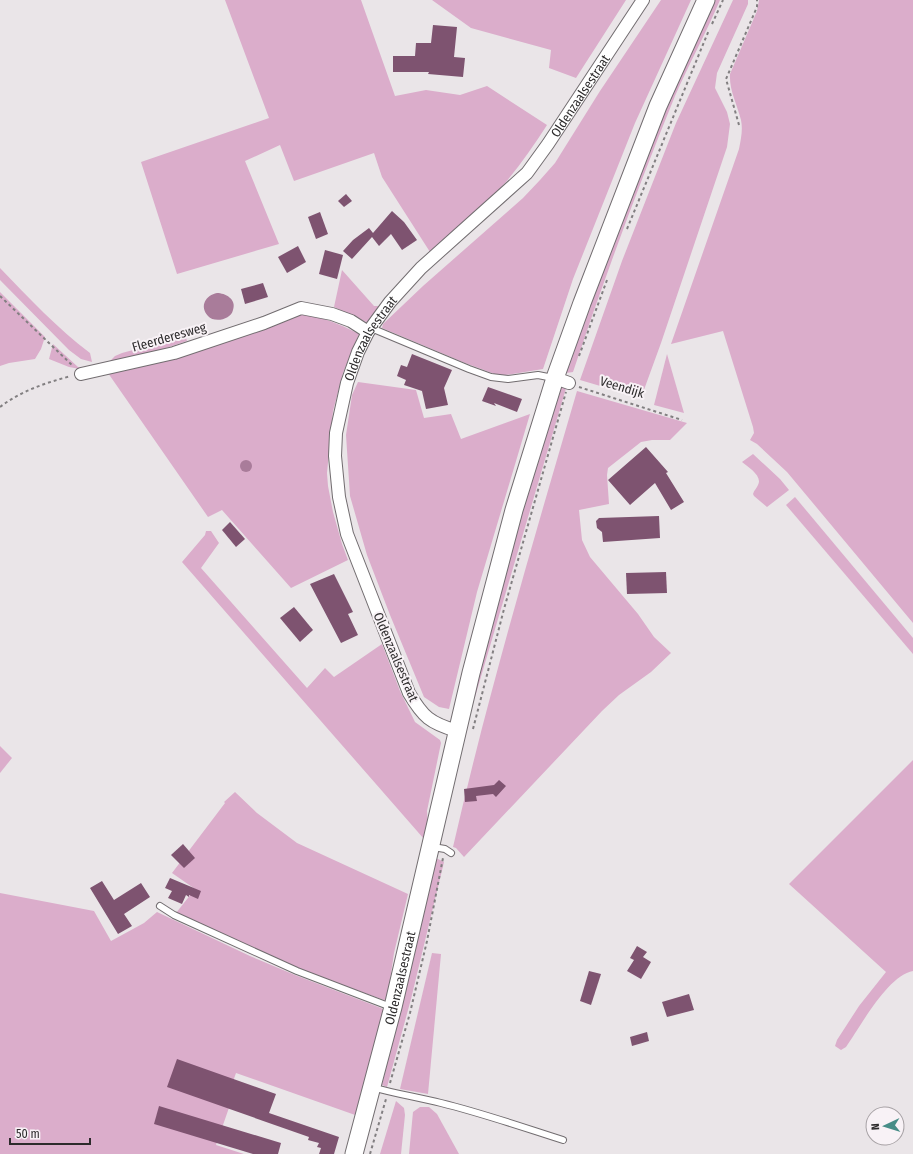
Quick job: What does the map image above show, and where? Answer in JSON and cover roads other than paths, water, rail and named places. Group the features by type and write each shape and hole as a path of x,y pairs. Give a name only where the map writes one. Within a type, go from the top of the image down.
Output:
{"main road":[{"name":"Oldenzaalsestraat","path":"354,1154 380,1089 392,1007 437,848 465,733 471,673 514,510 562,381 658,106 706,0"}],"street":[{"name":"Oldenzaalsestraat","path":"465,733 440,726 428,719 418,709 409,693 347,534 337,485 335,456 336,433 347,383 358,352 370,330 390,302 421,268 527,173 644,0"},
{"name":"Fleerderesweg","path":"82,374 174,353 301,308 332,314 370,330"}],"lane":[{"path":"370,330 491,377 508,379 538,375 562,381"},
{"path":"437,848 451,853"},
{"path":"160,906 174,915 297,971 392,1007"},
{"path":"380,1089 475,1112 563,1140"}]}
